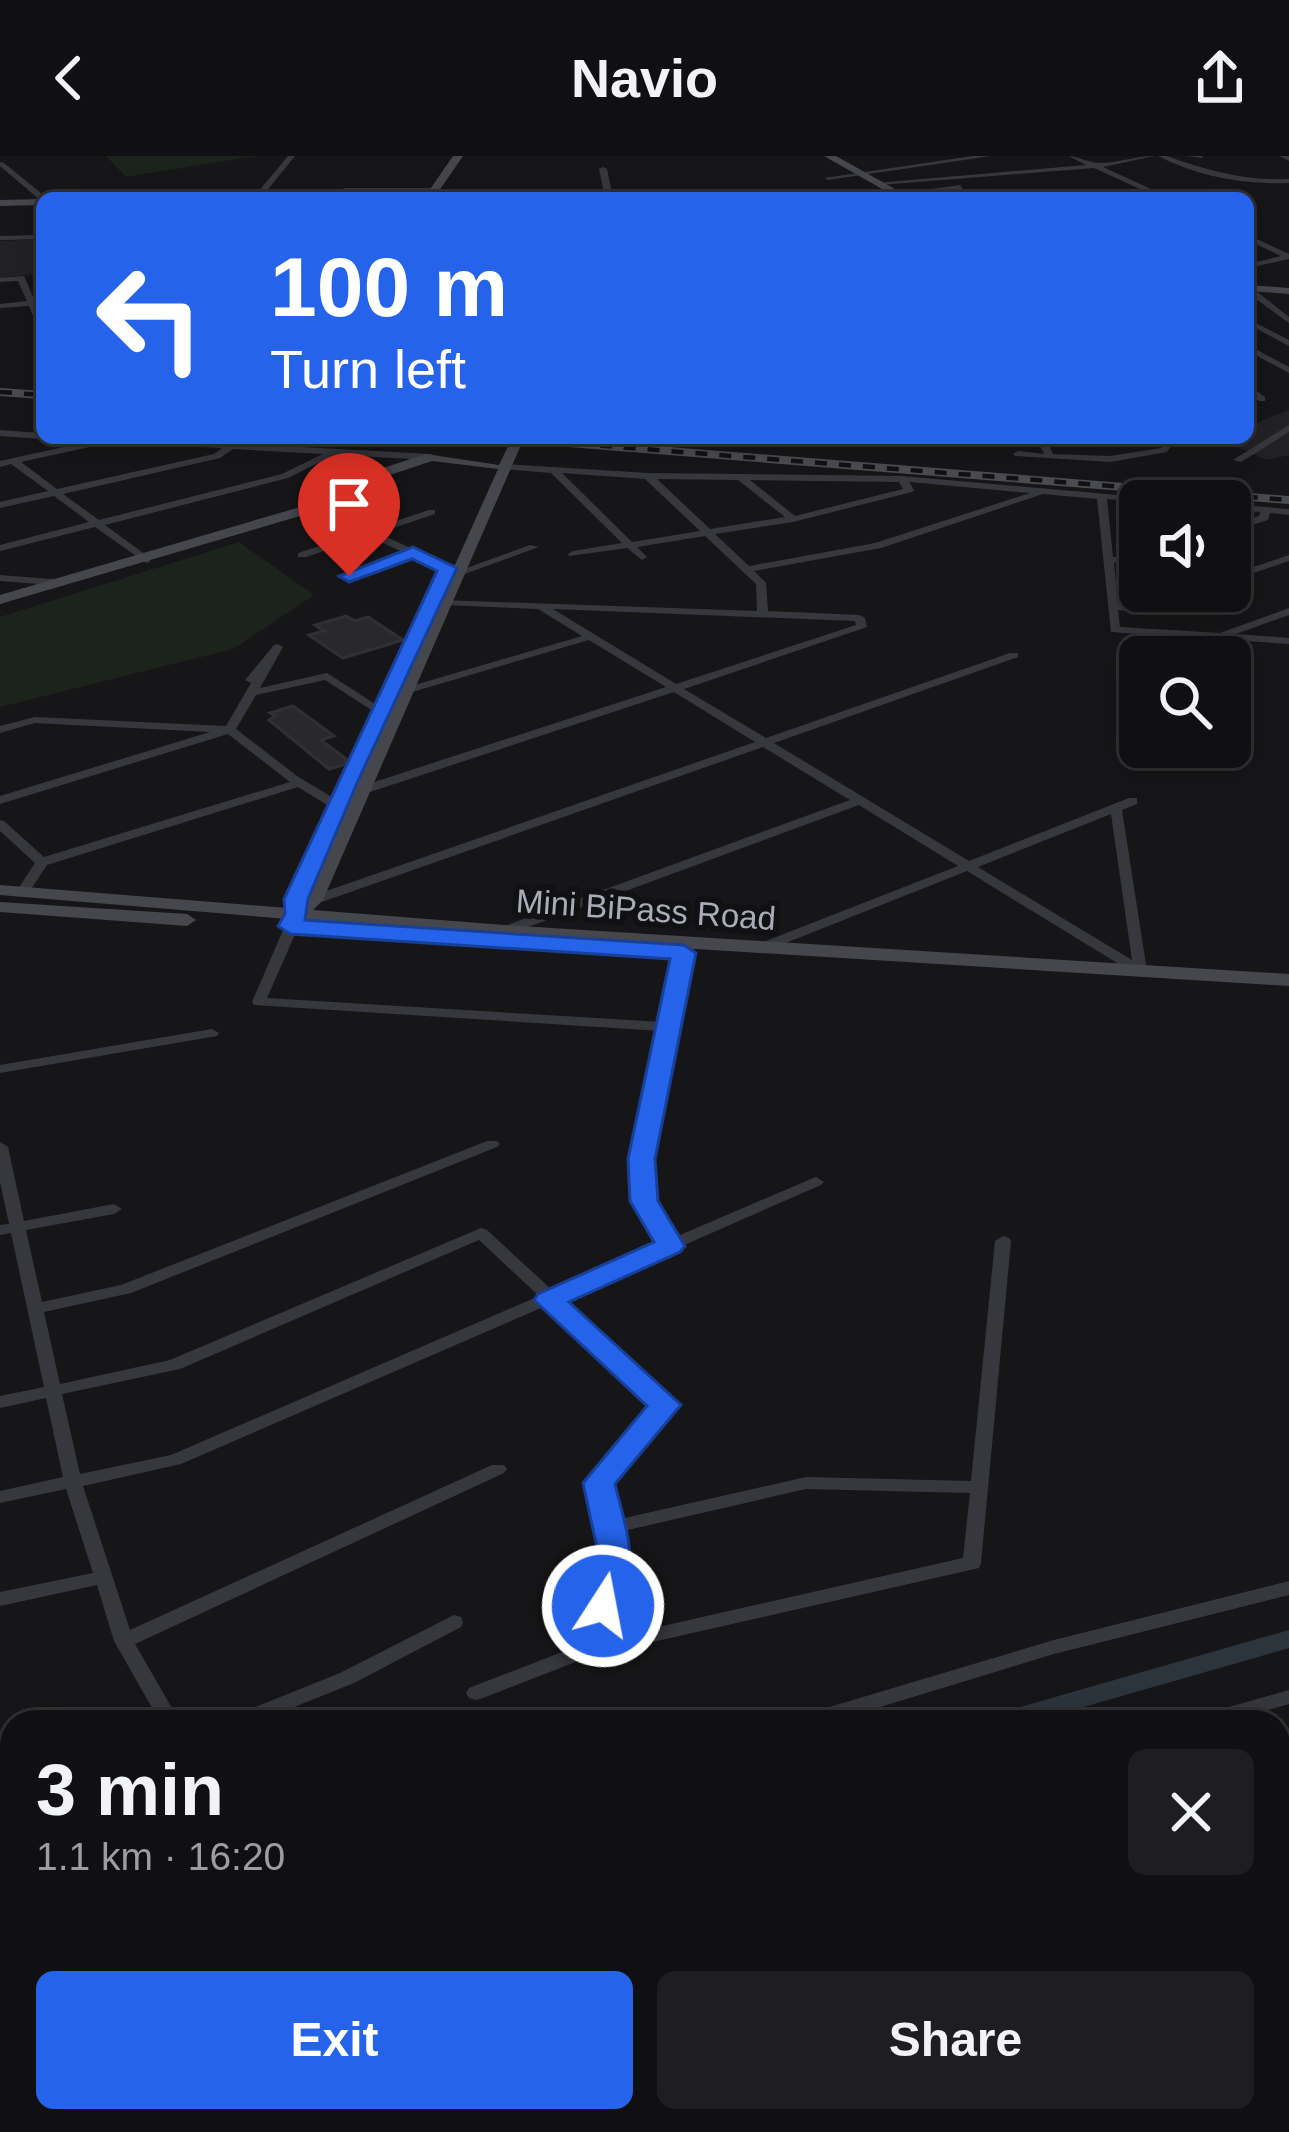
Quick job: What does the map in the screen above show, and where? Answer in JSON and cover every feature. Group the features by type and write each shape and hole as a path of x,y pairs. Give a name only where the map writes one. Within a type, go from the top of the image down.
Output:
{"street":[{"path":"262,192 292,156"},
{"path":"428,192 446,156"},
{"path":"429,192 458,156"},
{"path":"829,156 896,192"},
{"path":"908,156 925,164"},
{"path":"829,178 988,156"},
{"path":"1072,156 1153,192"},
{"path":"880,183 1096,166 1151,156"},
{"path":"1161,156 1221,178 1289,184"},
{"path":"1190,156 1201,156"},
{"path":"2,164 36,196"},
{"path":"602,169 608,192"},
{"path":"341,192 349,180"},
{"path":"932,192 960,188"},
{"path":"1131,192 1148,190"},
{"path":"0,206 36,203"},
{"path":"0,238 36,237"},
{"path":"1254,240 1289,257 1254,265"},
{"path":"0,280 21,278 36,314"},
{"path":"1254,291 1289,292"},
{"path":"1254,295 1289,321"},
{"path":"0,306 31,303"},
{"path":"1254,324 1289,343"},
{"path":"1254,351 1289,370"},
{"path":"1254,393 1262,399"},
{"path":"1238,460 1289,428"},
{"path":"0,433 36,436"},
{"path":"0,464 92,444"},
{"path":"180,444 431,457 555,472 902,479 1119,497"},
{"path":"505,444 453,571 336,805 259,1002 668,1027"},
{"path":"498,466 514,444"},
{"path":"1044,444 1050,457"},
{"path":"1018,454 1137,457 1164,450 1167,444"},
{"path":"0,505 217,456 232,447"},
{"path":"0,548 285,476 332,453"},
{"path":"0,600 312,508 385,472 431,457"},
{"path":"13,461 146,560"},
{"path":"555,472 642,557"},
{"path":"648,476 747,569 763,590 763,614"},
{"path":"741,478 794,519"},
{"path":"573,554 794,519 909,490 902,479"},
{"path":"747,569 878,546 1043,491"},
{"path":"1102,496 1115,630 1220,636 1289,610"},
{"path":"312,508 453,571 534,547"},
{"path":"1251,509 1289,512"},
{"path":"1251,522 1264,518 1265,510"},
{"path":"302,555 432,512"},
{"path":"349,576 413,553"},
{"path":"1251,571 1289,558"},
{"path":"1108,560 1119,559"},
{"path":"293,920 314,900 446,602 453,571"},
{"path":"0,578 64,584"},
{"path":"360,790 862,627 860,618 446,602"},
{"path":"539,605 1140,977"},
{"path":"1113,606 1119,606"},
{"path":"405,691 589,638"},
{"path":"1251,638 1289,640"},
{"path":"314,900 1014,655"},
{"path":"0,800 230,730 251,686 327,676 380,711"},
{"path":"0,730 35,720 230,730 336,805"},
{"path":"22,892 42,862 300,783"},
{"path":"763,946 1133,801"},
{"path":"504,931 858,802"},
{"path":"1116,808 1140,977"},
{"path":"0,824 42,862"},
{"name":"Mini BiPass Road","path":"0,890 293,920 763,946 1140,977 1289,980"},
{"path":"0,907 293,920 684,953 1140,977 1289,994"},
{"path":"670,1246 644,1201 641,1159 684,953"},
{"path":"0,1069 212,1033"},
{"path":"35,1309 125,1289 492,1144"},
{"path":"0,1147 9,1228 35,1309 73,1482 124,1641 163,1710"},
{"path":"0,1497 175,1460 816,1182"},
{"path":"9,1228 114,1209"},
{"path":"0,1402 174,1365 481,1233 665,1405 599,1483 617,1562 589,1650"},
{"path":"476,1693 589,1650 972,1563 1004,1241"},
{"path":"124,1641 498,1469"},
{"path":"609,1528 806,1484 979,1487"},
{"path":"0,1599 104,1577"},
{"path":"846,1710 1054,1647 1289,1588"},
{"path":"267,1710 346,1678 454,1622"},
{"path":"1243,1710 1289,1697"}],"shaded area":[{"path":"106,156 255,156 126,177"},
{"path":"36,239 36,274 0,278 0,241"},
{"path":"1289,410 1289,455 1267,460 1231,444 1254,444 1254,424"},
{"path":"239,542 314,595 233,649 0,707 0,617"}],"building":[{"path":"346,616 355,621 368,617 403,640 343,658 309,635 324,631 315,625"},
{"path":"293,706 334,736 321,740 346,759 343,765 329,769 269,720 275,716 270,713"}],"waterway":[{"path":"1041,1710 1289,1639"}],"railway":[{"path":"0,392 36,395"},
{"path":"580,444 1289,500"}],"route":[{"path":"349,576 413,553 448,568 346,783 296,899 297,914 290,926 684,953 641,1159 644,1201 670,1246 549,1300 665,1405 599,1483 617,1562 603,1606"}]}
